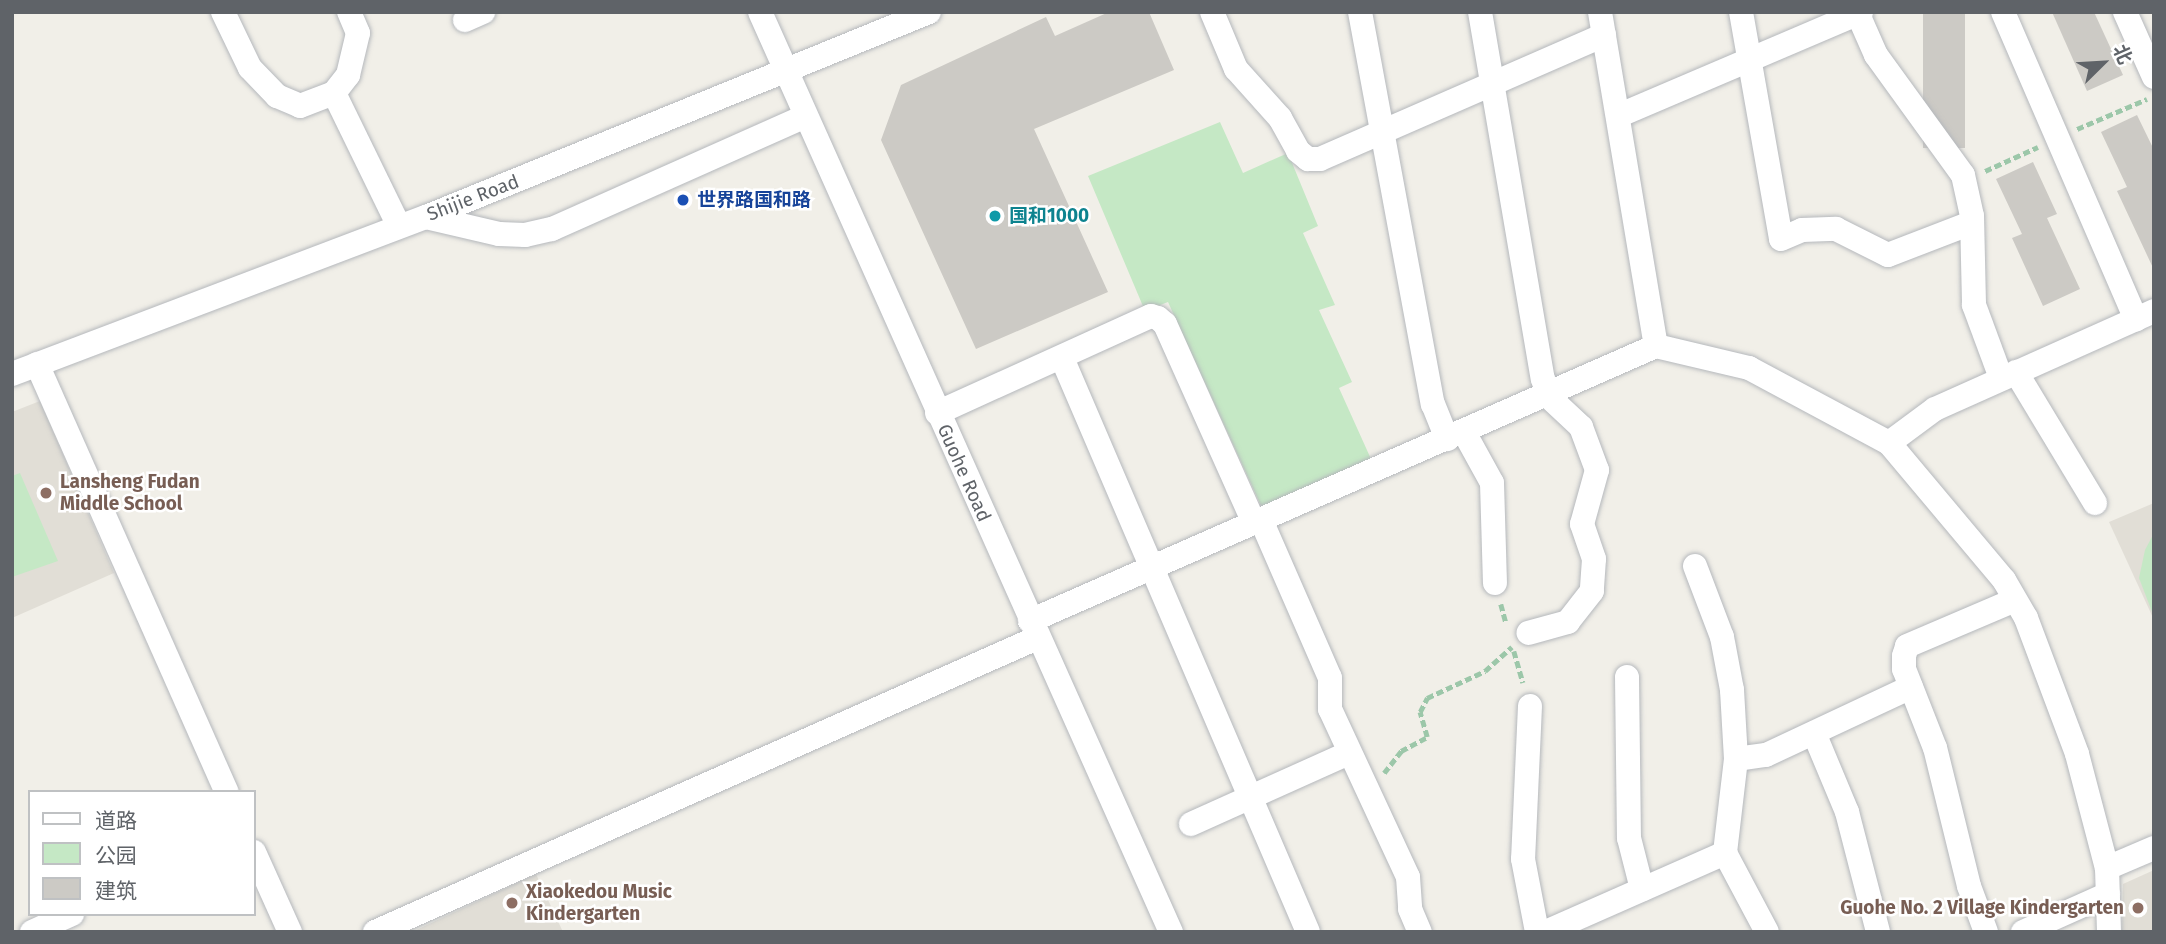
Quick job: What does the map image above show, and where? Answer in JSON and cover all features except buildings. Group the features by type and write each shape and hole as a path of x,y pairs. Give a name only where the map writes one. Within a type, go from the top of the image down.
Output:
{"street":[{"path":"223,12 250,68 277,96 300,106 334,93 356,54 358,33 349,12"},
{"name":"Guohe Road","path":"760,12 804,117 1171,932"},
{"name":"Shijie Road","path":"12,374 426,217 929,12"},
{"path":"1212,12 1236,69 1280,118 1298,151 1308,159 1320,159 1494,83 1602,24 1620,115 1656,346"},
{"path":"1360,12 1433,404 1492,483 1495,583"},
{"path":"1480,12 1549,397 1581,427 1591,446 1597,470 1582,524 1594,577 1581,610 1568,622 1528,633"},
{"path":"1741,12 1781,239 1802,230 1836,229 1888,255 1971,223"},
{"path":"1889,443 1917,419 2145,315 2003,12"},
{"path":"2125,12 2154,77"},
{"path":"1620,115 1859,13 1876,55 1963,175 1971,223 1974,304 2009,375 2095,503"},
{"path":"334,93 398,226"},
{"path":"426,217 499,234 525,235 552,229 804,117"},
{"path":"937,413 1151,316 1165,324 1330,678 1330,709 1408,877 1410,909 1420,932"},
{"path":"374,932 1034,630 1154,567 1549,397 1656,346 1749,368 1889,443 2015,600 2077,754 2107,868 2109,932"},
{"path":"1062,358 1154,567 1308,932"},
{"path":"37,364 226,790"},
{"path":"1695,566 1722,637 1737,759 1725,853 1767,932"},
{"path":"1986,932 1969,886 1935,748 1904,669 1907,646 2015,600"},
{"path":"1627,677 1629,838 1642,889"},
{"path":"1737,759 1766,755 1912,687"},
{"path":"1530,706 1523,859 1537,932"},
{"path":"1814,733 1847,812 1878,932"},
{"path":"1192,824 1349,753"},
{"path":"2107,868 2154,848"},
{"path":"1546,932 1725,853"},
{"path":"256,856 290,932"},
{"path":"2023,932 2108,894"},
{"path":"32,932 72,921"}],"path":[{"path":"1369,793 1394,757 1427,737 1420,712 1427,698 1485,671 1528,633"}],"shaded area":[{"name":"Lansheng Fudan Middle School","path":"40,401 114,573 12,618 12,412"},
{"path":"2154,503 2154,620 2109,522"},
{"name":"Guohe No. 2 Village Kindergarten","path":"2154,870 2154,932 2122,932 2123,884"},
{"name":"Xiaokedou Music Kindergarten","path":"536,874 563,932 412,932"}],"green space":[{"path":"1220,122 1243,173 1288,153 1318,226 1303,233 1335,305 1319,310 1352,382 1339,388 1371,459 1262,508 1168,302 1145,311 1088,176"},
{"path":"20,473 58,561 12,577 12,476"},
{"path":"2154,533 2154,617 2139,578 2145,550"}],"place":[{"name":"世界路国和路","path":"683,200"},
{"name":"国和1000","path":"995,216"},
{"name":"Lansheng Fudan Middle School","path":"46,493"},
{"name":"Xiaokedou Music Kindergarten","path":"512,903"},
{"name":"Guohe No. 2 Village Kindergarten","path":"2138,908"}]}
